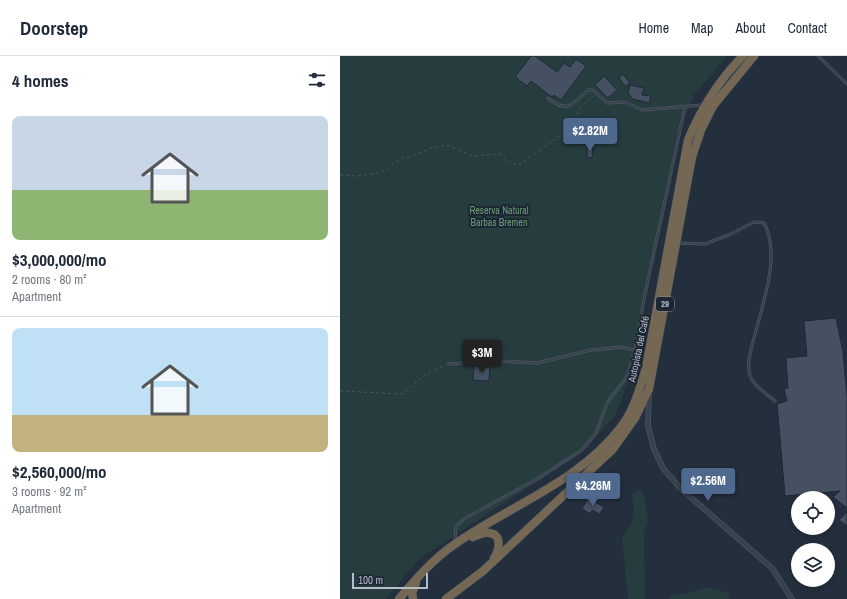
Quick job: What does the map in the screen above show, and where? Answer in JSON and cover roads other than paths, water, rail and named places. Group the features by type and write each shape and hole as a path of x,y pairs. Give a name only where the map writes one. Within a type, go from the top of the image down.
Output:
{"highway":[{"name":"Autopista del Café","path":"399,599 426,567 453,546 574,472 597,454 622,426 638,393 646,368 688,140 697,117 705,104 733,65 743,56"},
{"name":"Autopista del Café","path":"446,599 483,571 613,449 636,418 649,389 692,158 701,130 713,106 754,56"},
{"path":"453,546 483,533 490,533 494,535 499,543 498,551 483,571"},
{"path":"413,599 413,588 426,567"}],"street":[{"path":"649,389 648,426 654,449 663,468 680,488 772,568 792,599"}],"lane":[{"path":"818,56 847,84"},
{"path":"548,98 558,107 564,108 572,104 588,90 593,90 606,103 624,102 642,110 705,104"},
{"path":"453,546 456,540 456,526 459,523 576,456 596,433 607,403 628,375 685,107"},
{"path":"676,243 705,244 732,234 754,222 762,222 766,226 771,250 771,268 751,349 749,372 750,377 758,387 775,401"},
{"path":"448,364 499,361 537,363 591,350 622,347 634,350"}],"park label":[{"name":"Reserva Natural Barbas Bremen","path":"499,216"}]}
